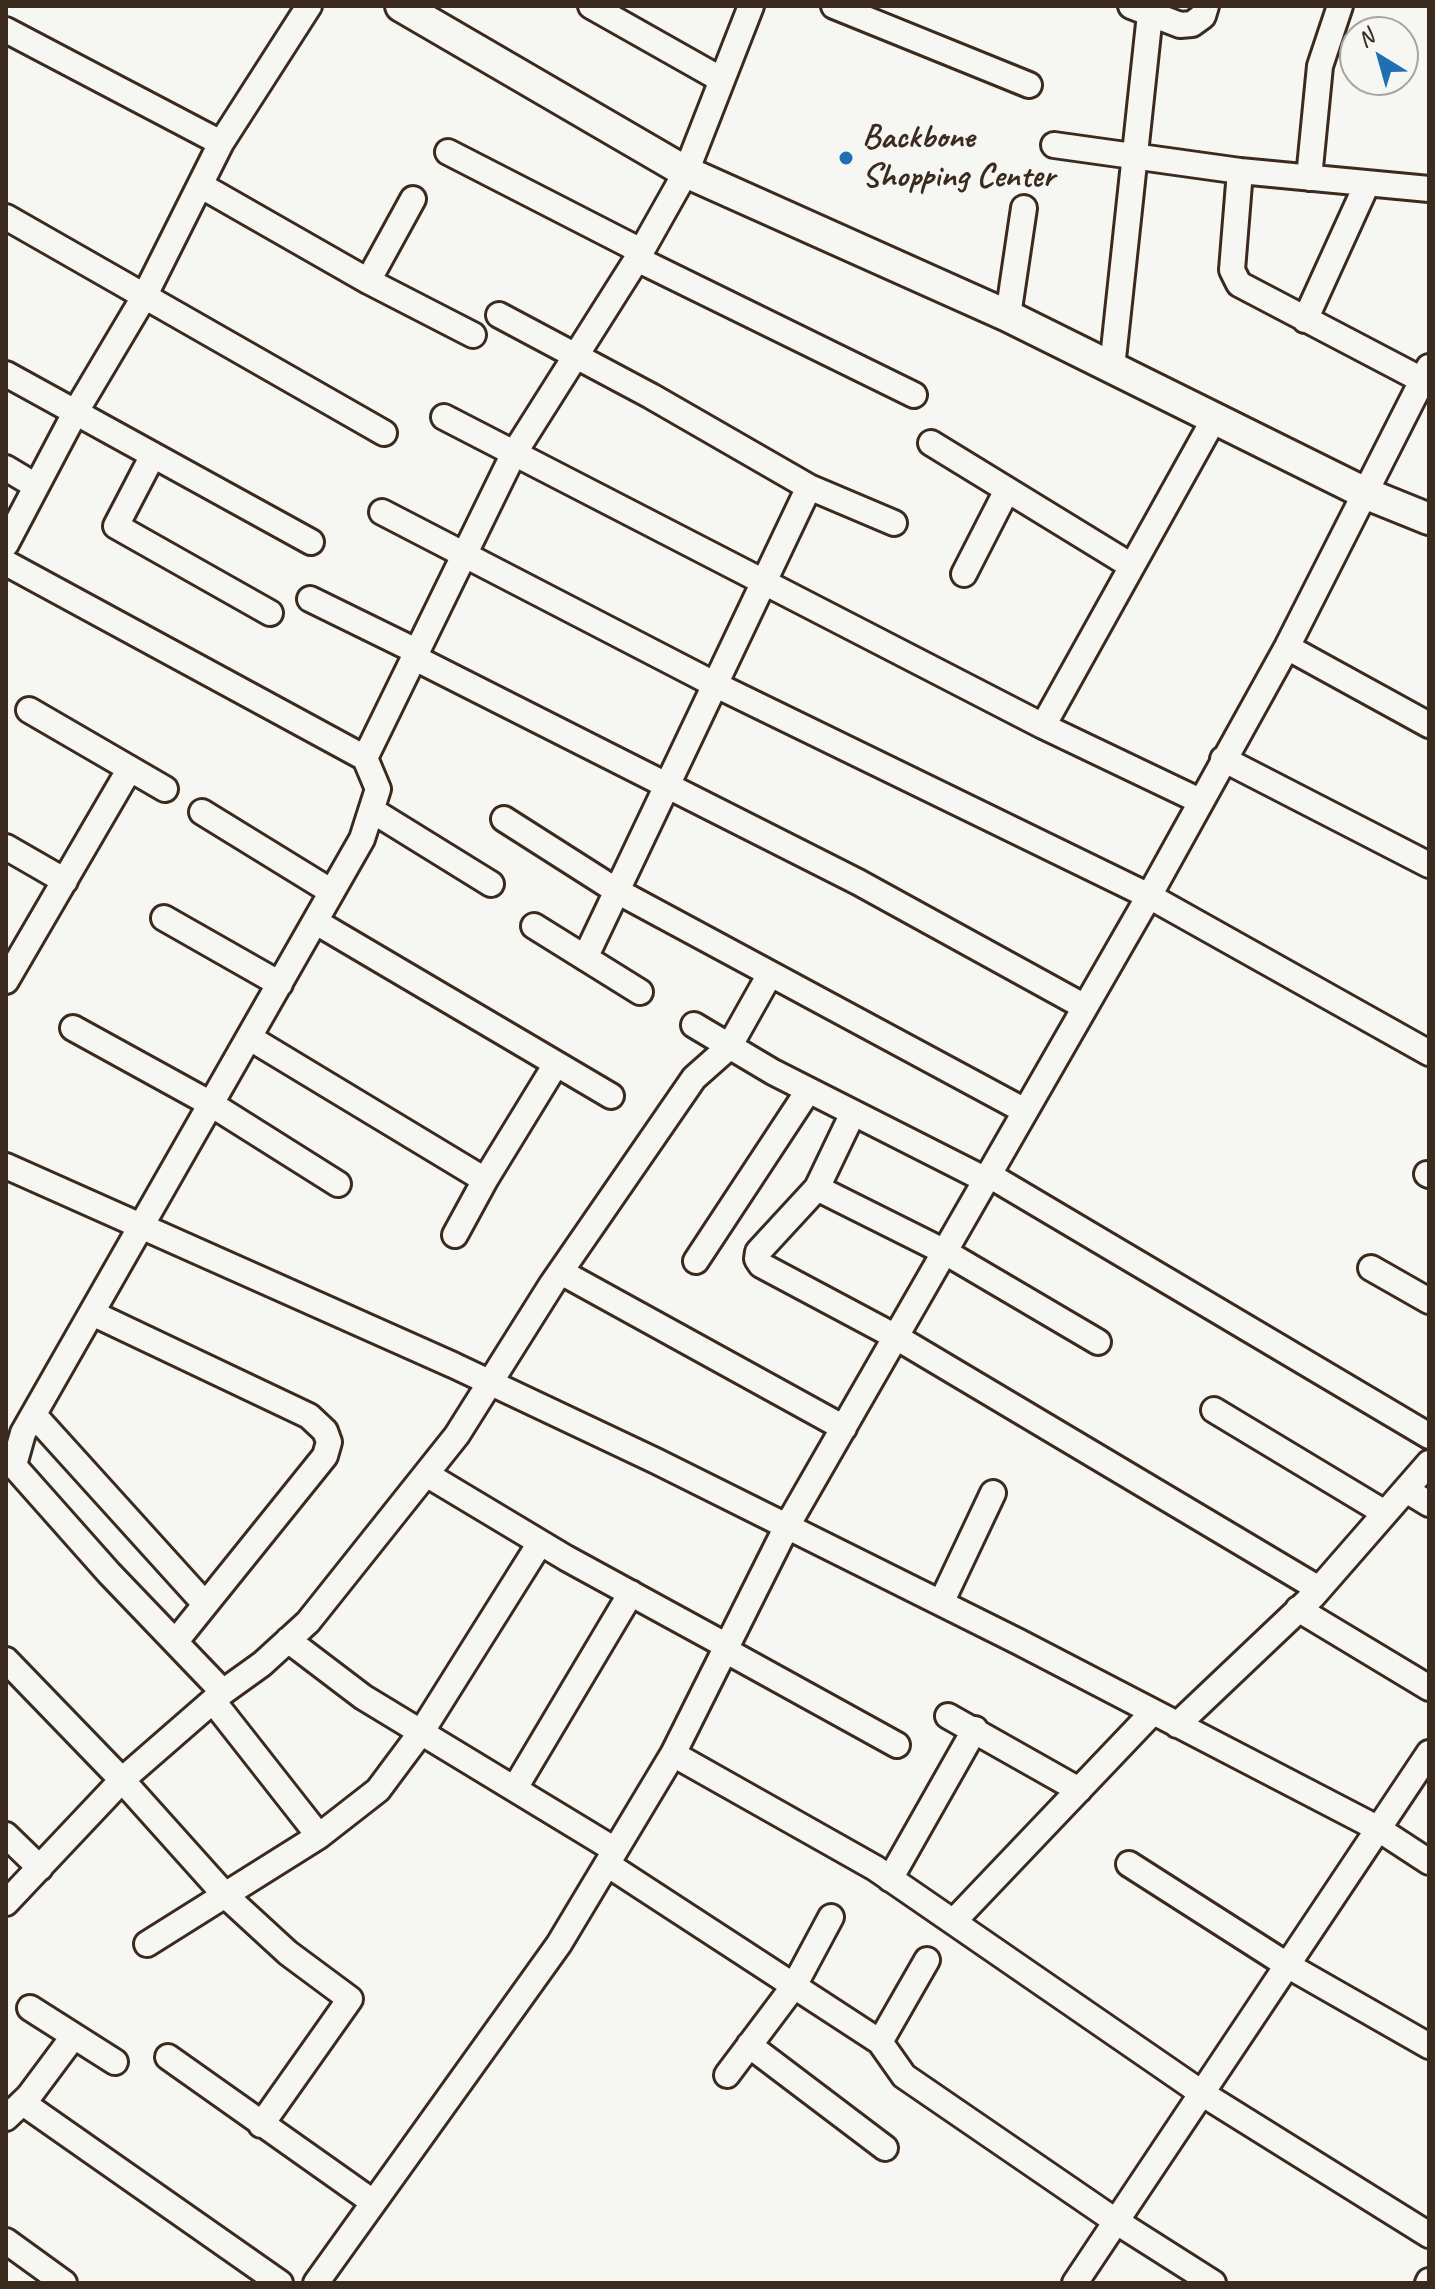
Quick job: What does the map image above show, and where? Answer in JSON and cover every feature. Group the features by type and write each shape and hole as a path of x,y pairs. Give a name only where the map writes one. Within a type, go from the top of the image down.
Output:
{"main road":[{"path":"419,10 686,172 1008,316 1367,494 1429,519"}],"street":[{"path":"6,544 75,413 144,297 221,143 309,6"},
{"path":"591,6 722,80"},
{"path":"365,758 513,455 639,255 686,172 751,6"},
{"path":"834,6 1029,85"},
{"path":"1112,368 1137,158 1141,10 1180,25 1192,24 1203,16 1206,6"},
{"path":"1309,178 1320,66 1340,6"},
{"path":"6,30 221,143"},
{"path":"1054,145 1240,171 1429,189"},
{"path":"448,152 639,255 914,395"},
{"path":"316,2283 559,1944 673,1754 787,1526 1149,896 1287,647 1426,374 1247,291 1234,278 1240,171"},
{"path":"1305,320 1367,184"},
{"path":"200,185 368,281 473,335"},
{"path":"368,281 413,199"},
{"path":"1008,316 1024,208"},
{"path":"6,217 384,433"},
{"path":"499,315 809,487 894,523"},
{"path":"6,374 311,542"},
{"path":"444,417 765,585 1043,726 1200,801"},
{"path":"1043,726 1214,419"},
{"path":"931,443 1130,565"},
{"path":"153,455 116,526 270,613"},
{"path":"6,468 36,486"},
{"path":"585,958 809,487"},
{"path":"964,574 1007,490"},
{"path":"382,512 714,684 1149,896 1429,1053"},
{"path":"6,563 365,758 378,789 373,811 316,922 23,1433 10,1461 109,1573 176,1641 319,1836"},
{"path":"310,599 858,882 1085,1007"},
{"path":"1287,647 1429,725"},
{"path":"29,710 165,789"},
{"path":"1223,759 1429,865"},
{"path":"6,981 129,770"},
{"path":"373,811 491,884"},
{"path":"202,812 332,892"},
{"path":"504,819 617,891 1025,1111"},
{"path":"6,847 65,881"},
{"path":"164,918 280,984"},
{"path":"316,922 611,1096"},
{"path":"534,926 640,992"},
{"path":"6,1903 122,1780 308,1622 426,1474 491,1383 561,1272 694,1078 729,1047 770,974"},
{"path":"694,1025 808,1091 987,1178 1429,1436"},
{"path":"73,1028 211,1104 338,1184"},
{"path":"250,1038 485,1180"},
{"path":"455,1235 556,1064"},
{"path":"696,1261 808,1091"},
{"path":"853,1113 817,1188 758,1252 757,1259 896,1337 1319,1589"},
{"path":"6,1166 491,1383 787,1526 1377,1828 1429,1862"},
{"path":"817,1188 945,1252 1098,1342"},
{"path":"1371,1268 1429,1301"},
{"path":"561,1272 844,1428"},
{"path":"92,1313 309,1416 325,1431 329,1442 325,1456 176,1641"},
{"path":"1214,1410 1385,1513"},
{"path":"34,1415 205,1604"},
{"path":"1177,1725 1319,1589 1429,1463"},
{"path":"426,1474 540,1543 897,1745"},
{"path":"1406,1490 1429,1504"},
{"path":"941,1603 993,1493"},
{"path":"147,1944 319,1836 378,1790 422,1731 540,1543"},
{"path":"515,1788 631,1593"},
{"path":"1298,1609 1429,1688"},
{"path":"288,1640 363,1697 515,1788 794,1986 880,2042 904,2076 1117,2222 1213,2283"},
{"path":"6,1660 122,1780 226,1896 288,1953 350,1999 261,2125"},
{"path":"954,1921 1153,1712"},
{"path":"948,1716 1079,1790"},
{"path":"890,1879 975,1729"},
{"path":"1075,2283 1429,1753"},
{"path":"673,1754 890,1879 1203,2094 1429,2235"},
{"path":"6,1835 40,1868"},
{"path":"1129,1864 1287,1965 1429,2046"},
{"path":"727,2075 794,1986 831,1917"},
{"path":"880,2042 927,1960"},
{"path":"30,2008 115,2062"},
{"path":"73,2037 14,2110 280,2283"},
{"path":"749,2045 885,2148"},
{"path":"168,2057 373,2202"},
{"path":"6,2241 64,2283"}],"place":[{"name":"Backbone Shopping Center","path":"846,158"}]}
